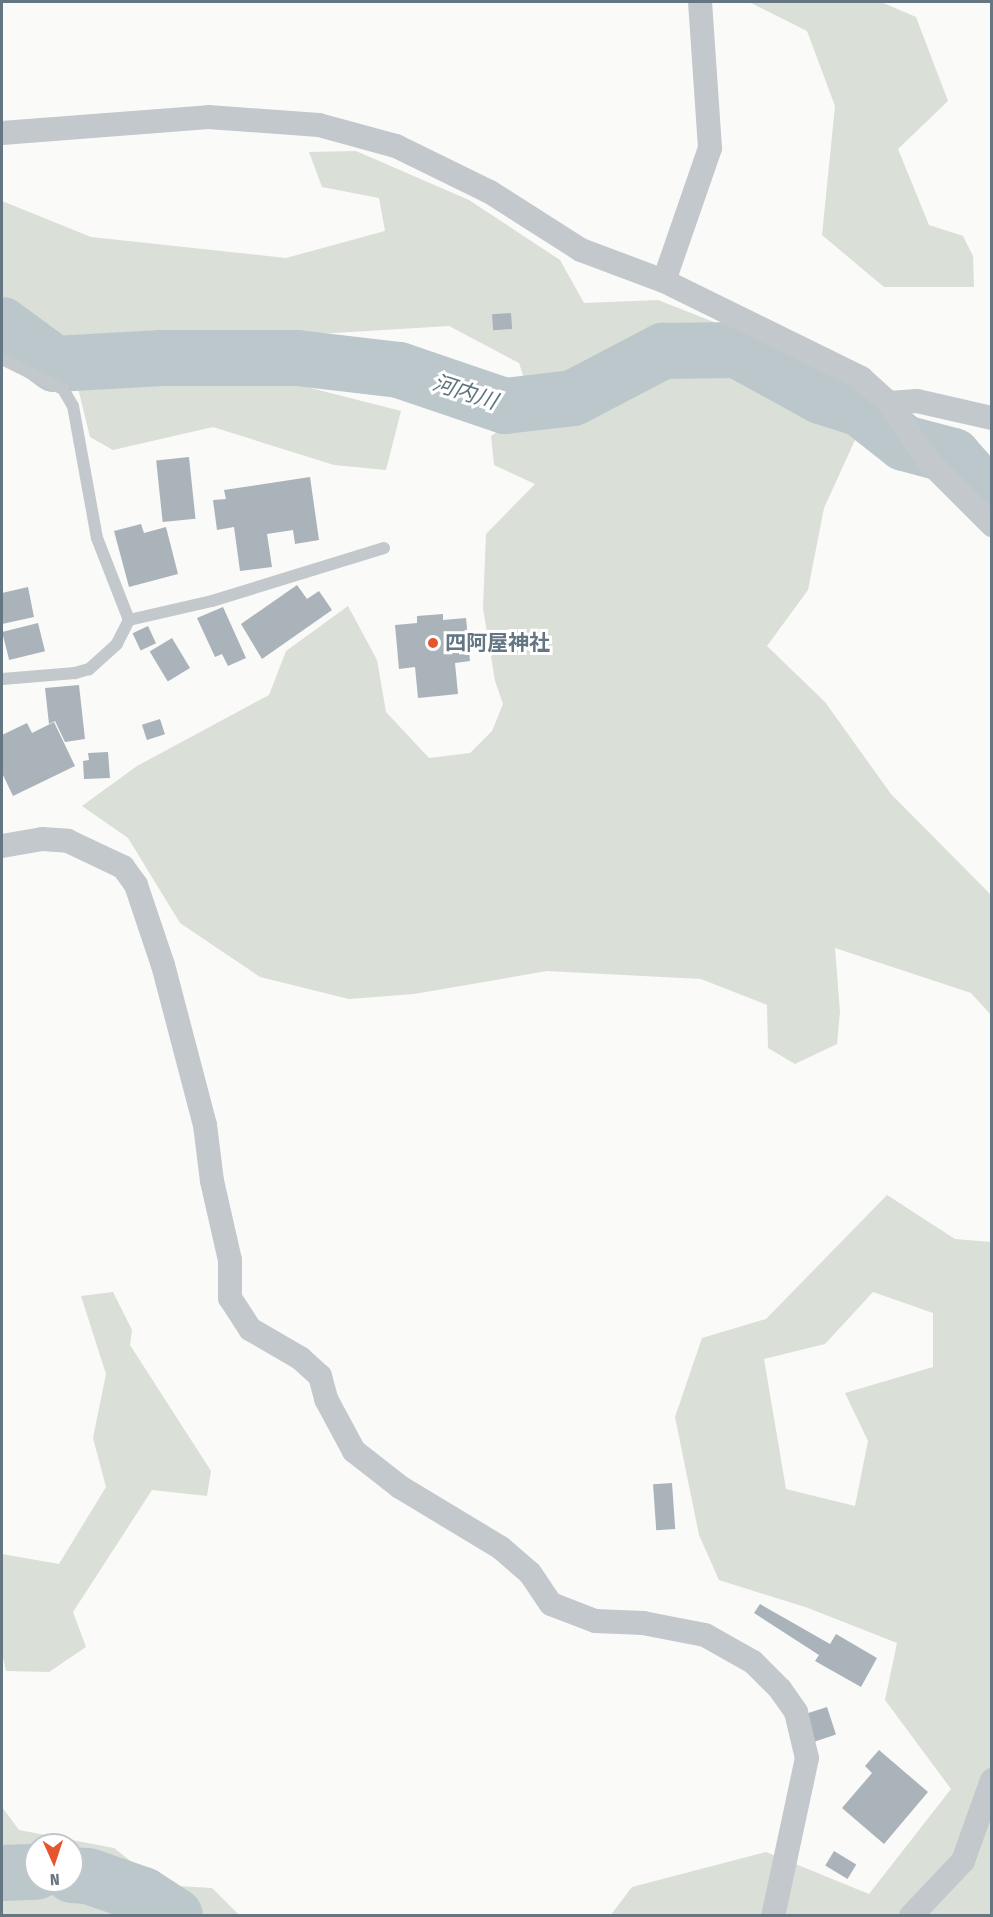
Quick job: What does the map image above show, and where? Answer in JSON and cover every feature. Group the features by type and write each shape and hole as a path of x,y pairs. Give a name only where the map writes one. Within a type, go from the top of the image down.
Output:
{"street":[{"path":"664,281 710,148 700,2"},
{"path":"2,133 208,117 319,125 396,146 490,192 581,250 664,281 861,378 889,403 905,423 928,461 992,525"},
{"path":"889,403 917,401 992,418"},
{"path":"2,846 42,839 68,841 123,867 136,885 163,965 205,1125 212,1181 230,1260 230,1298 250,1329 300,1358 320,1376 326,1399 354,1451 400,1486 501,1548 530,1574 551,1604 595,1621 644,1623 705,1635 753,1662 780,1689 796,1712 807,1758 773,1916"},
{"path":"911,1916 963,1861 992,1780"}],"lane":[{"path":"2,359 63,388 74,406 97,538 129,620 117,644 89,669 75,673 2,679"},
{"path":"129,620 212,601 384,548"}],"shaded area":[{"path":"749,2 881,2 916,17 948,101 898,149 929,225 963,236 973,256 974,287 884,287 822,235 835,106 807,31"},
{"path":"356,151 469,200 560,260 584,303 658,300 729,328 847,387 855,440 824,508 808,590 767,646 825,702 891,794 991,895 991,1015 971,993 835,948 840,1012 837,1044 795,1064 768,1048 767,1005 701,979 547,971 414,994 349,999 260,977 180,923 128,838 82,806 137,766 269,695 286,651 348,606 377,660 386,712 429,758 470,753 492,731 503,704 495,681 483,608 486,534 535,484 494,465 491,436 534,409 519,363 449,326 301,335 303,386 401,411 386,470 334,465 213,427 113,450 90,437 76,380 40,329 2,299 2,201 91,237 286,258 385,231 379,198 322,187 309,152"},
{"path":"887,1195 955,1239 991,1242 991,1915 610,1916 632,1887 766,1852 869,1894 951,1789 885,1700 897,1643 808,1608 719,1580 699,1535 675,1417 702,1338 766,1319","holes":["873,1292 933,1313 933,1367 845,1393 868,1441 855,1506 786,1489 764,1359 825,1344"]},
{"path":"113,1292 132,1330 130,1345 211,1471 207,1496 152,1490 73,1612 86,1647 49,1672 6,1671 2,1653 2,1554 59,1564 106,1487 93,1438 106,1374 81,1296"},
{"path":"2,1807 19,1830 35,1833 24,1833 24,1893 84,1893 84,1842 114,1848 161,1885 212,1888 239,1915 2,1915"}],"building":[{"path":"511,313 512,329 493,330 492,314"},
{"path":"189,457 195,519 163,522 156,460"},
{"path":"310,477 319,540 295,544 293,530 267,534 272,567 240,571 234,527 217,530 213,500 226,499 224,490"},
{"path":"141,524 144,533 166,527 178,574 129,587 114,531"},
{"path":"297,585 307,599 319,591 332,610 262,659 241,624"},
{"path":"28,587 34,617 2,624 2,593"},
{"path":"223,607 246,658 228,666 222,654 215,657 197,618"},
{"name":"四阿屋神社","path":"443,614 443,620 466,618 470,661 455,663 458,694 418,698 415,667 399,669 395,625 417,623 417,616"},
{"path":"38,623 45,651 9,660 2,632"},
{"path":"148,626 156,643 141,650 133,633"},
{"path":"172,638 190,668 168,681 150,651"},
{"path":"79,685 85,739 65,742 55,721 49,724 45,688"},
{"path":"160,719 165,734 147,740 142,725"},
{"path":"54,722 75,766 13,796 2,773 2,735 27,723 32,733"},
{"path":"108,752 110,778 84,779 83,761 89,760 88,753"},
{"path":"672,1483 675,1529 656,1530 653,1484"},
{"path":"760,1604 830,1644 836,1634 877,1658 861,1687 815,1661 819,1655 754,1613"},
{"path":"827,1707 836,1735 815,1741 806,1714"},
{"path":"879,1750 928,1792 884,1844 842,1808 872,1773 865,1766"},
{"path":"834,1851 856,1864 848,1879 825,1866"}],"waterway":[{"name":"河内川","path":"2,325 55,364 162,358 297,358 399,370 505,406 573,398 663,351 737,350 821,396 861,409 904,443 953,456 992,500"},
{"path":"2,1873 24,1872"},
{"path":"84,1876 143,1895 175,1916"}],"place":[{"name":"四阿屋神社","path":"433,643"}]}
